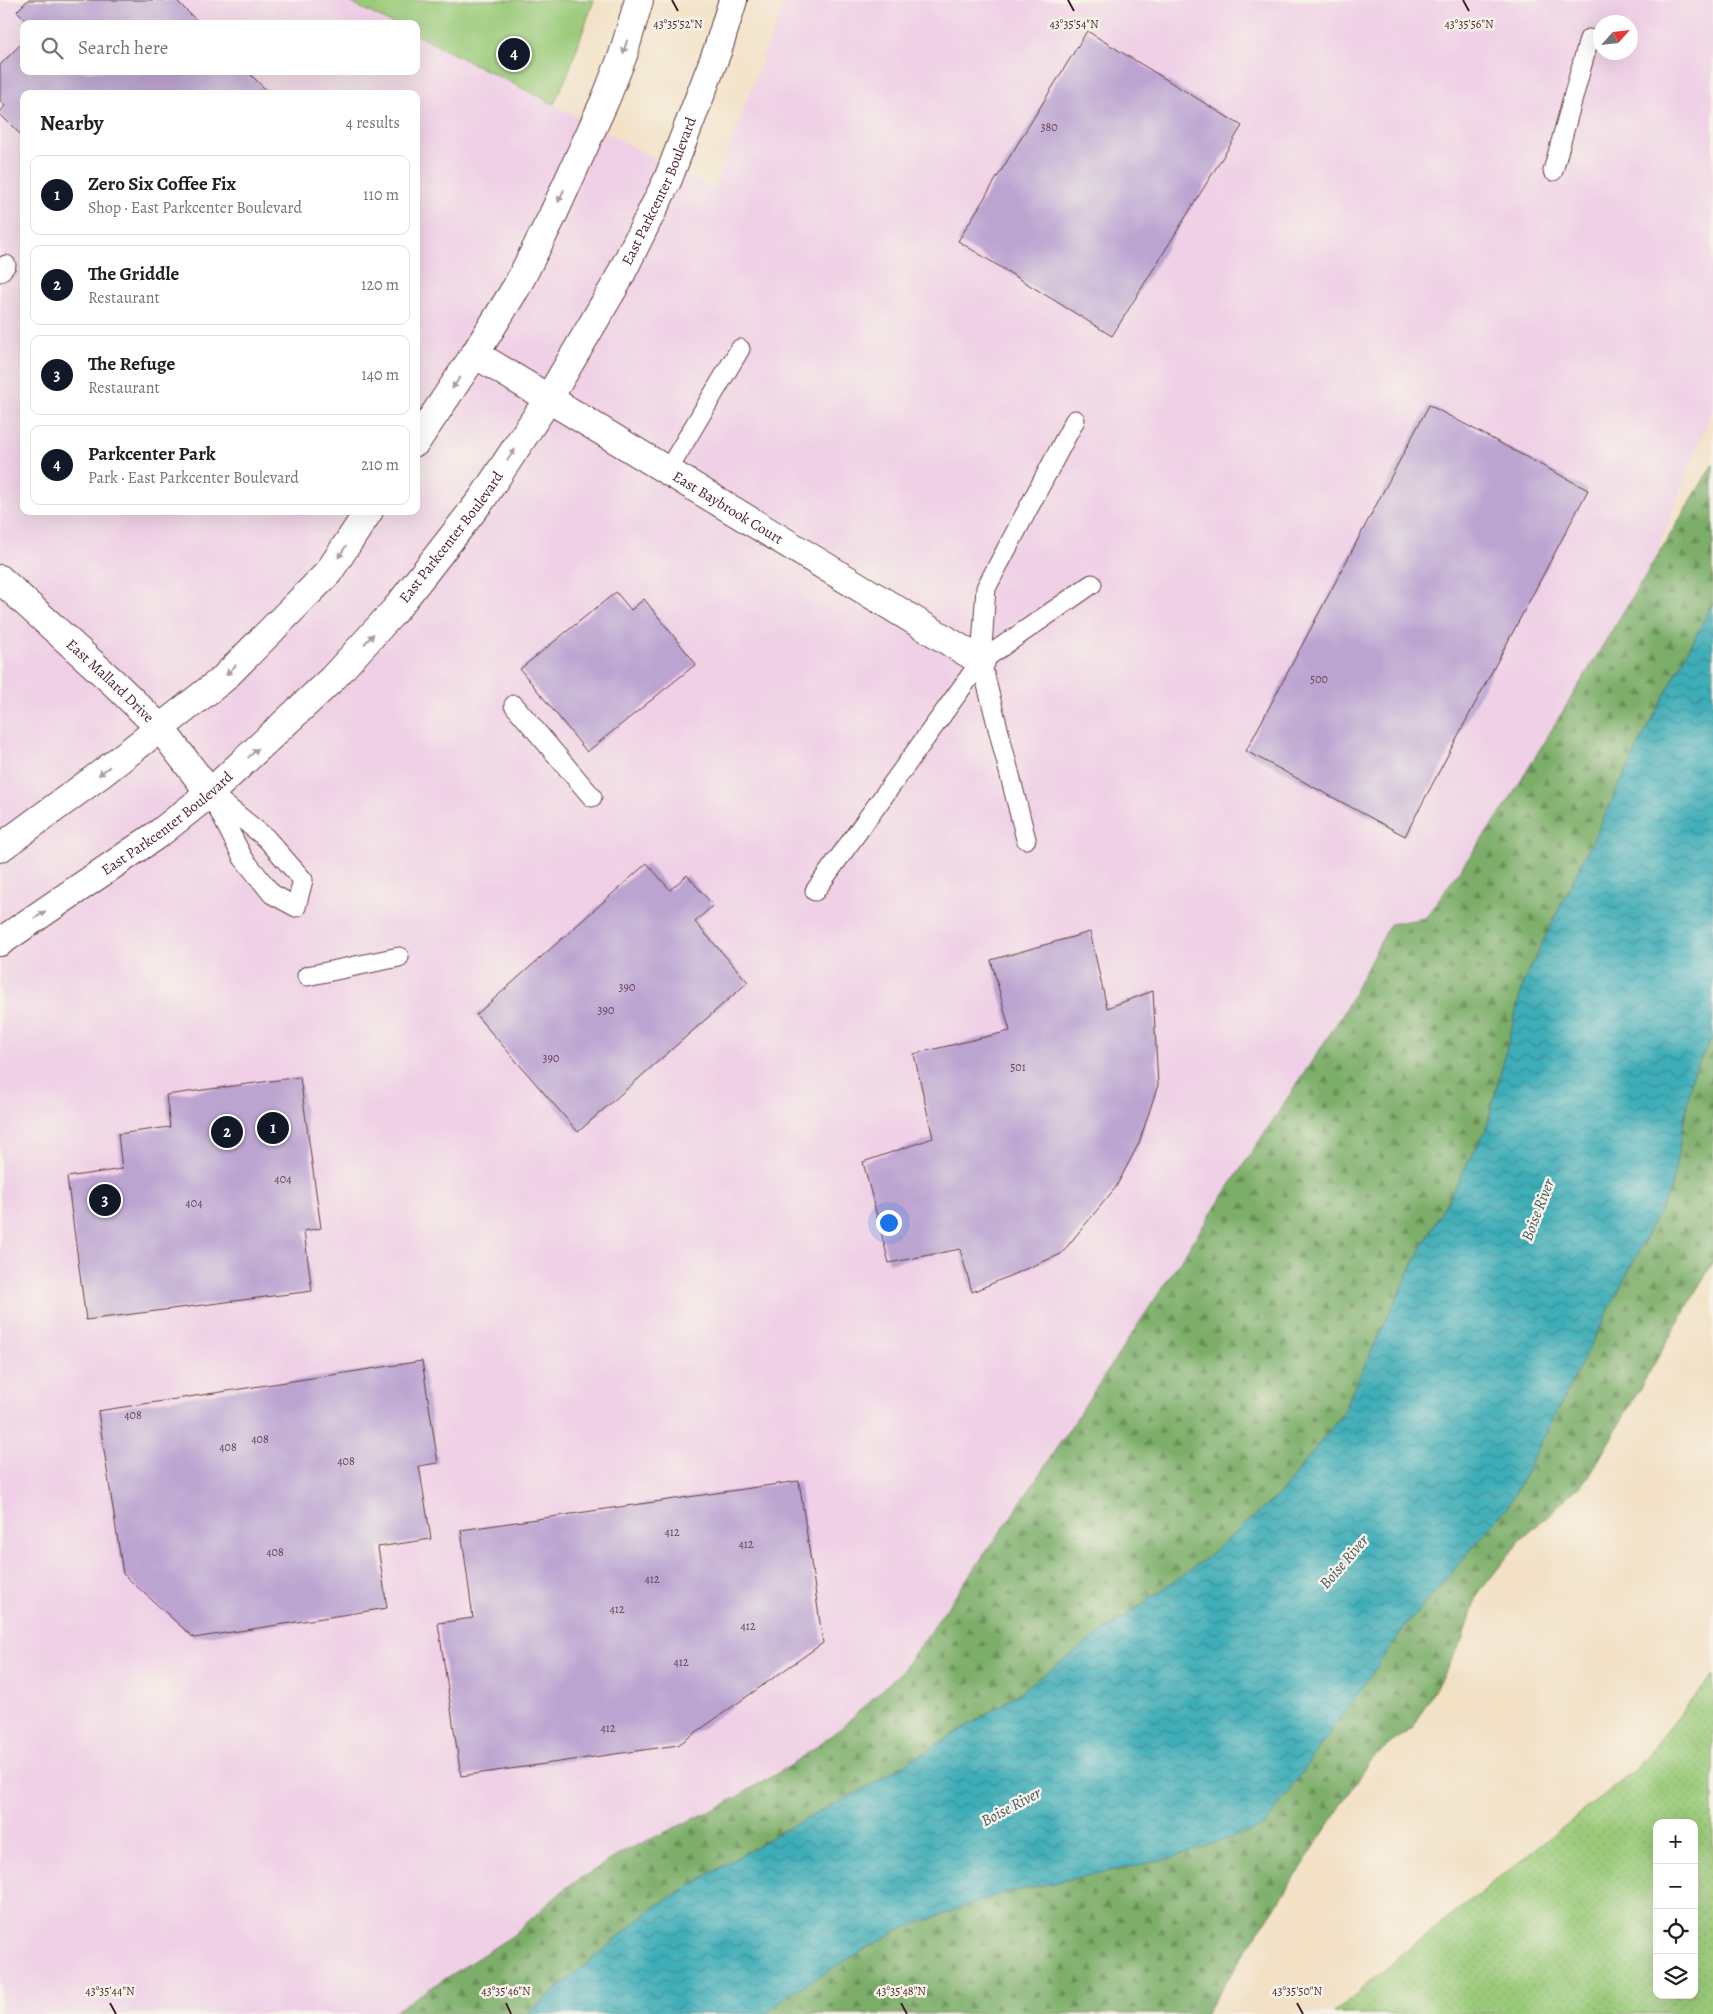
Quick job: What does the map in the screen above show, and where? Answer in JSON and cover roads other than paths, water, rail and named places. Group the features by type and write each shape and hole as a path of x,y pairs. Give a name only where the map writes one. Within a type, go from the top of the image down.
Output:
{"main road":[{"path":"420,436 475,354 517,286 552,217 606,98 623,55 639,0"},
{"name":"East Parkcenter Boulevard","path":"0,942 161,832 210,793 332,678 396,609 482,499 549,398 616,284 668,180 718,49 733,0"},
{"name":"East Baybrook Court","path":"475,354 981,661"},
{"path":"0,848 101,774 223,679 328,573 366,515"},
{"name":"East Mallard Drive","path":"0,579 160,728 210,793"}],"lane":[{"path":"1553,171 1589,38"},
{"path":"668,470 740,348"},
{"path":"1026,839 981,661 986,588 1075,420"},
{"path":"815,891 981,661 1092,584"},
{"path":"514,706 592,797"},
{"path":"210,793 266,838 302,880 296,907 272,894 243,858 210,793"},
{"path":"307,976 399,957"}],"water":[{"name":"Boise River","path":"1713,603 1713,1036 1693,1073 1672,1186 1509,1505 1405,1627 1263,1827 1171,1858 1001,1894 896,1931 789,1994 766,2014 527,2014 654,1907 775,1835 869,1786 1000,1706 1201,1562 1279,1495 1341,1416 1413,1264 1486,1130 1524,981 1643,737"}],"place":[{"name":"Parkcenter Park","path":"514,54"},
{"name":"Zero Six Coffee Fix","path":"273,1128"},
{"name":"The Griddle","path":"227,1132"},
{"name":"The Refuge","path":"105,1200"}]}
